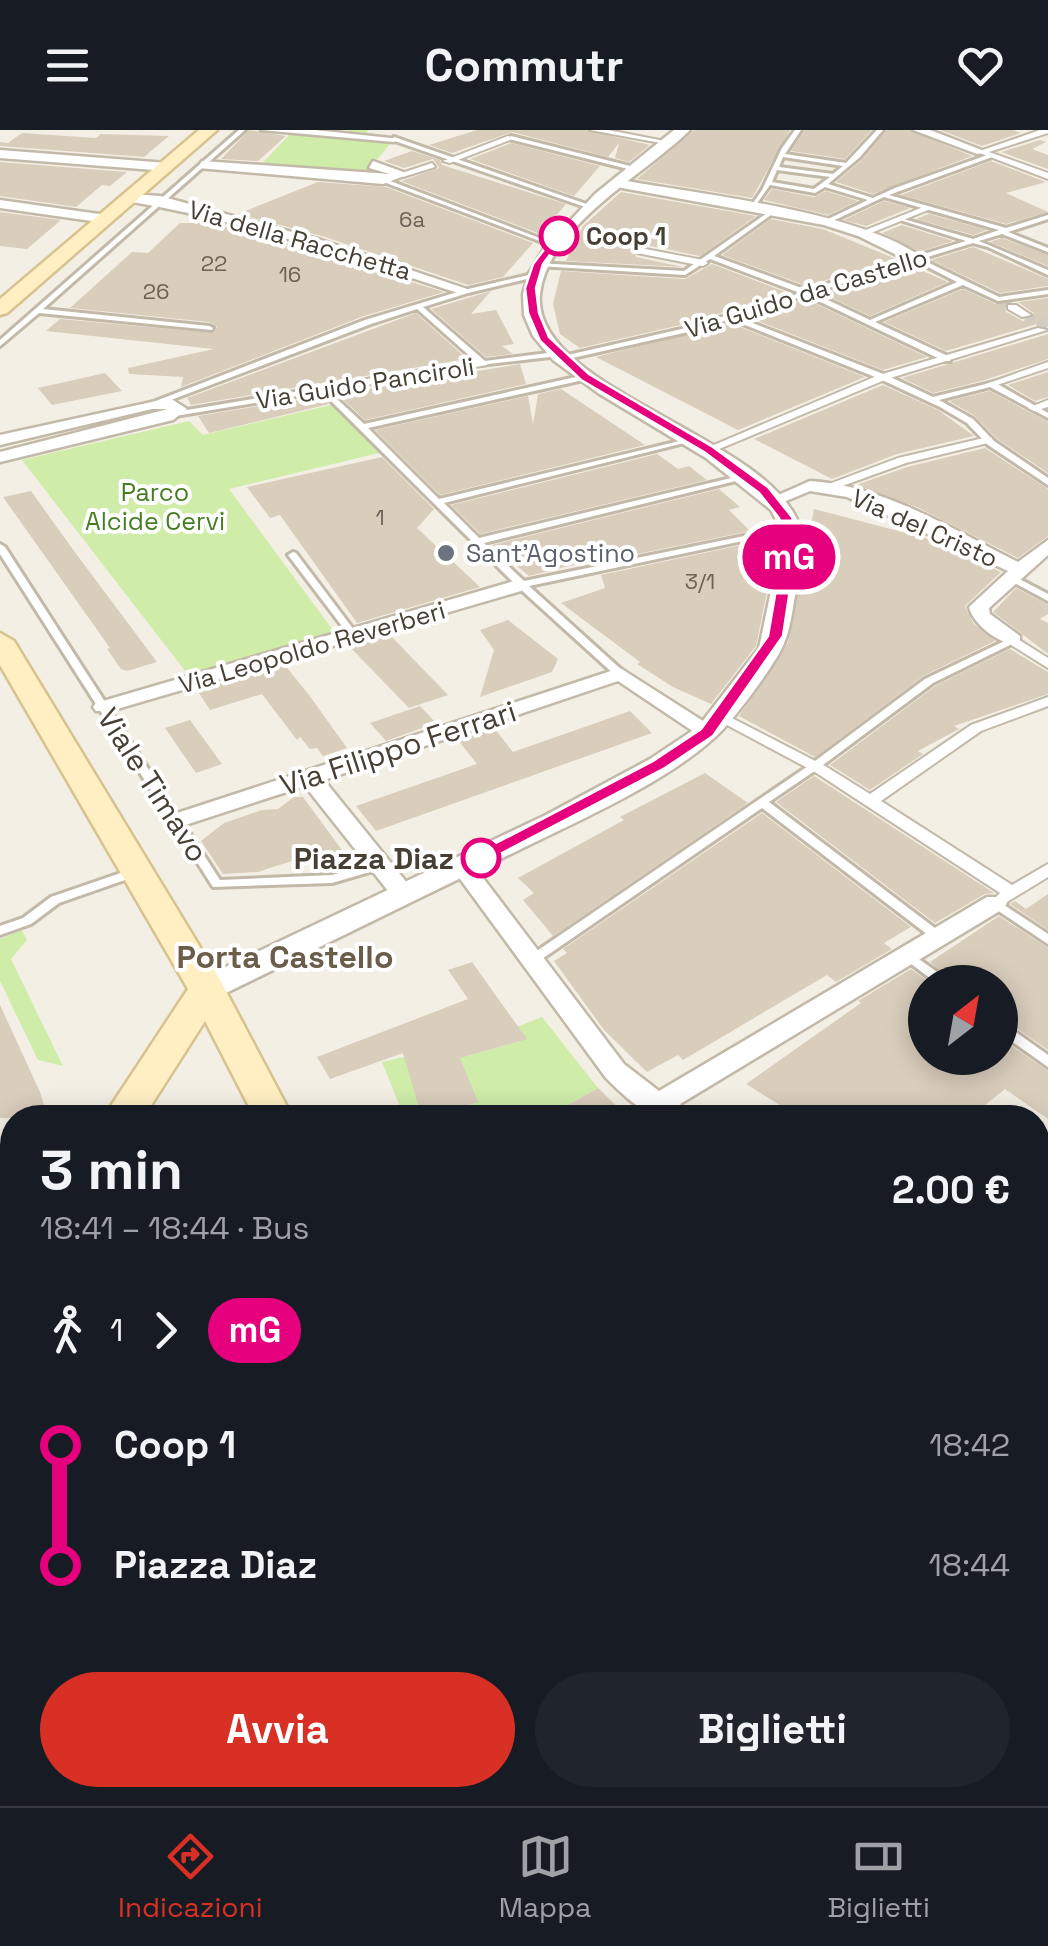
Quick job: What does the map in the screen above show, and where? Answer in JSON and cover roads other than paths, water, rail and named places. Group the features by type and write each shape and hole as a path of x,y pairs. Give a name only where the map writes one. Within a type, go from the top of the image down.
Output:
{"main road":[{"path":"0,309 209,130"},
{"name":"Viale Timavo","path":"0,641 207,989 267,1105"},
{"path":"131,1105 207,989"}],"street":[{"path":"267,130 394,139"},
{"path":"594,130 666,142"},
{"path":"207,989 462,867 642,774 713,725 776,636 783,515 745,476 585,377 559,356 537,326 531,300 536,270 552,244 632,168 682,130"},
{"path":"920,130 1048,176"},
{"path":"986,154 1048,130"},
{"path":"449,160 511,138"},
{"path":"362,178 394,139"},
{"path":"0,154 167,166"},
{"path":"202,164 383,180 432,165"},
{"path":"373,165 403,174"},
{"path":"616,183 826,222 863,233 920,261"},
{"name":"Via della Racchetta","path":"132,198 160,200 466,291"},
{"path":"0,204 106,219"},
{"path":"863,233 930,208"},
{"path":"640,251 708,260"},
{"path":"1012,307 1026,315"},
{"path":"694,441 883,376 1042,330"},
{"name":"Via Guido Panciroli","path":"324,389 483,363"},
{"path":"992,384 1048,365"},
{"path":"1034,408 1048,403"},
{"path":"0,440 152,404 174,404 179,409 175,414 0,457"},
{"path":"827,488 902,460 988,440"},
{"name":"Via del Cristo","path":"783,515 811,486 827,488 921,522 1014,573"},
{"path":"1047,548 1014,573 978,611 1048,664"},
{"name":"Via Leopoldo Reverberi","path":"103,707 521,585"},
{"path":"620,674 713,725 815,766 1003,898"},
{"name":"Via Filippo Ferrari","path":"176,820 620,674"},
{"path":"870,802 976,728 1048,701"},
{"path":"310,777 404,895"},
{"path":"462,867 615,1071 661,1105"},
{"path":"678,1105 906,954 1048,869"}],"lane":[{"path":"0,344 242,130"},
{"path":"511,138 527,130"},
{"path":"751,208 762,198 798,130"},
{"path":"767,183 814,191 848,164 880,130"},
{"path":"511,138 632,168"},
{"path":"394,139 590,207"},
{"path":"826,222 986,154"},
{"path":"782,155 848,164"},
{"path":"775,168 835,176"},
{"path":"383,180 552,244"},
{"path":"824,185 872,200"},
{"path":"883,195 1006,231 1048,250"},
{"path":"152,404 418,306 536,270 685,273 773,212"},
{"path":"902,219 971,240 1048,273"},
{"name":"Via Guido da Castello","path":"559,356 688,330 1046,219"},
{"path":"708,260 810,294 946,359"},
{"path":"920,261 998,298 1048,292"},
{"path":"870,322 963,282"},
{"path":"418,306 483,363"},
{"path":"37,310 210,328"},
{"path":"731,317 883,376 932,400 970,421 988,440 1046,480"},
{"name":"Via Guido Panciroli","path":"483,363 559,356"},
{"path":"362,427 585,377"},
{"path":"932,400 992,384 1048,416"},
{"path":"324,389 521,585 620,674"},
{"name":"Via Guido Panciroli","path":"175,414 324,389"},
{"path":"439,502 694,441"},
{"path":"480,541 745,476"},
{"path":"521,585 783,515"},
{"name":"Viale Timavo","path":"0,548 216,884 332,878 380,865"},
{"path":"293,555 354,636"},
{"path":"1014,573 1048,598"},
{"path":"532,960 763,803 929,681 1013,640"},
{"path":"763,803 936,935"},
{"path":"0,930 27,921 55,900 138,871"},
{"path":"1003,898 1048,940"},
{"path":"906,954 921,965"},
{"path":"1018,1040 1048,1062"}],"tunnel":[{"path":"1002,301 1012,307"},
{"path":"1026,315 1044,324"},
{"path":"1039,321 1048,326"}],"place":[{"name":"Coop 1","path":"559,236"},
{"name":"Sant'Agostino","path":"446,553"},
{"name":"Piazza Diaz","path":"481,858"}],"district":[{"name":"Porta Castello","path":"285,957"}],"park label":[{"name":"Parco Alcide Cervi","path":"155,506"}]}
